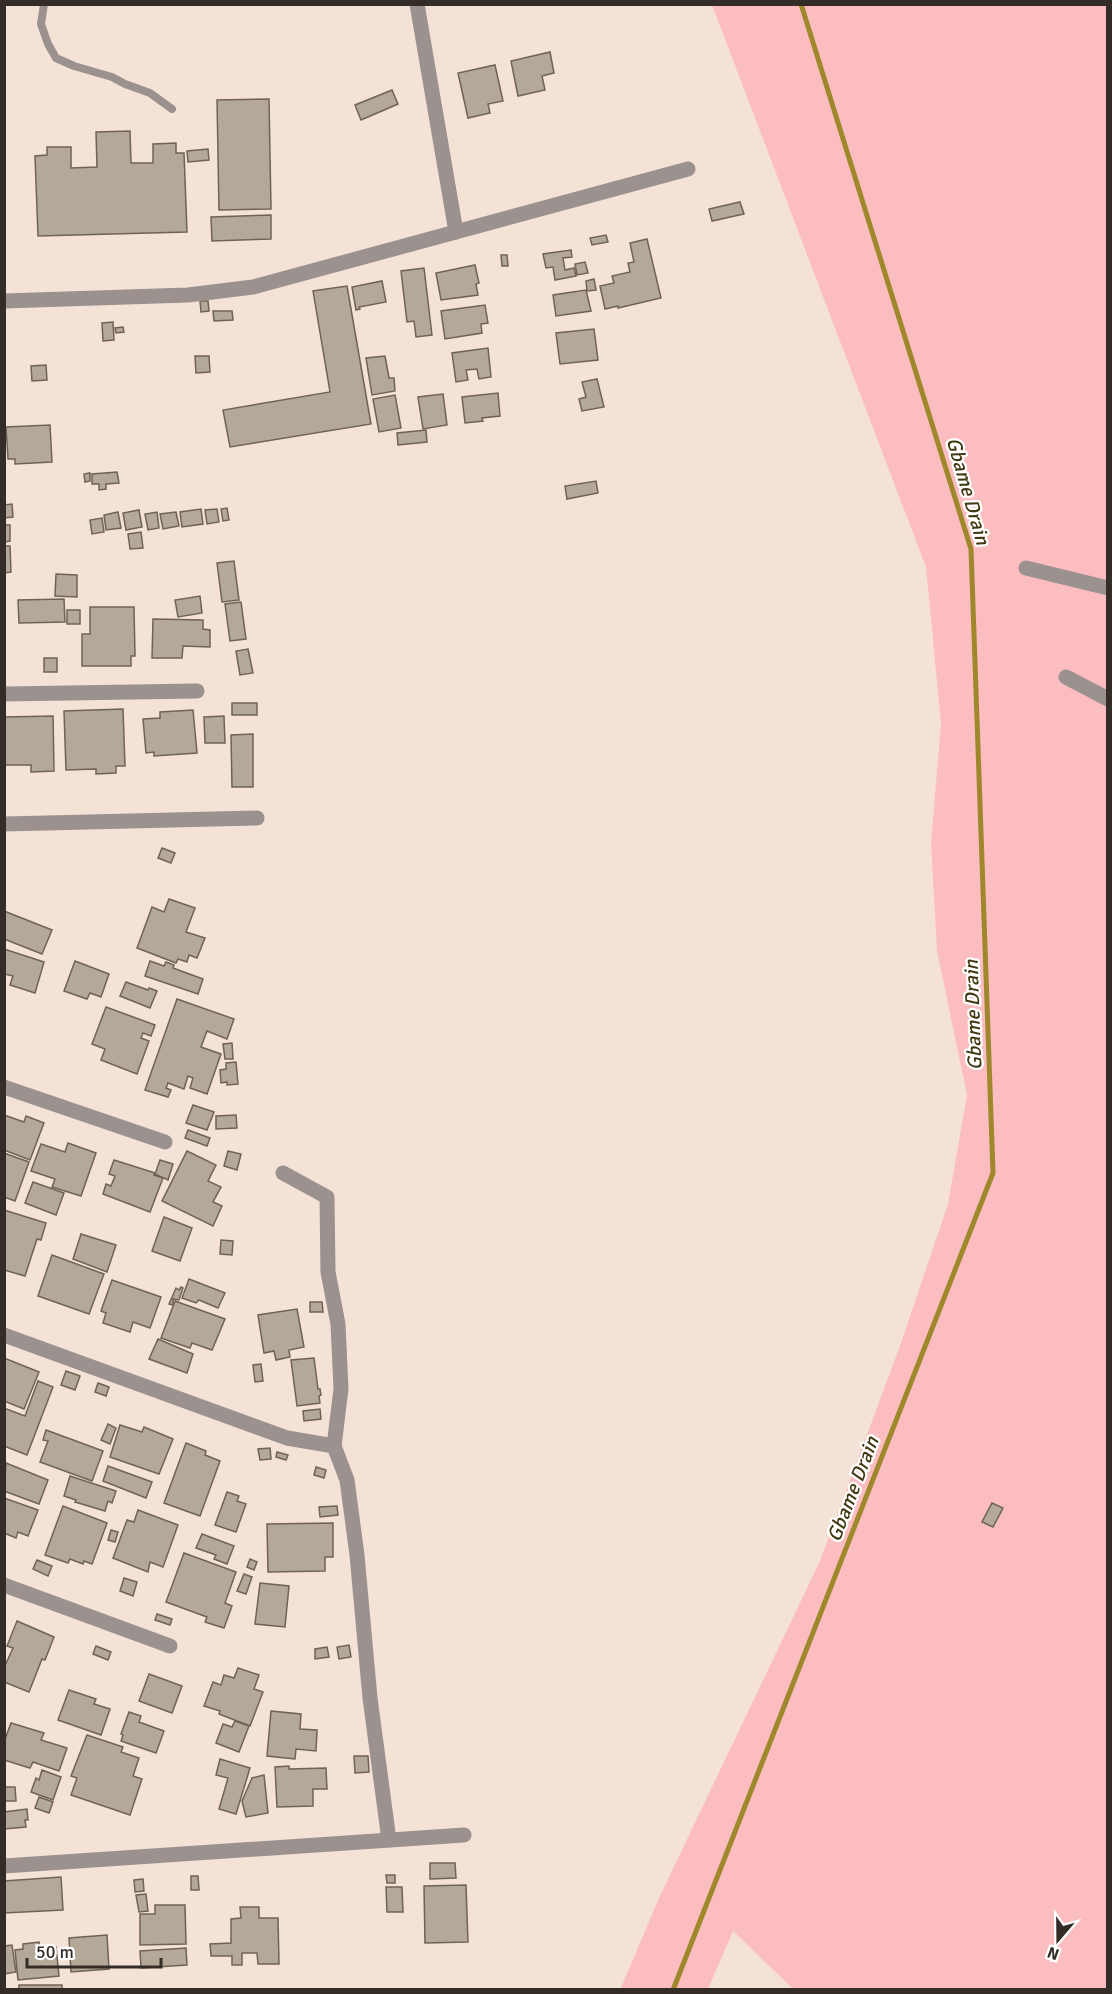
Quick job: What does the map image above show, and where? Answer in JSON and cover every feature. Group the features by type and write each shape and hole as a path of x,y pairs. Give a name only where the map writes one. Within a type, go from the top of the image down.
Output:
{"street":[{"path":"417,4 456,232"},
{"path":"4,301 188,295 253,287 688,169"},
{"path":"1026,568 1107,588"},
{"path":"1066,677 1107,699"},
{"path":"4,694 196,691"},
{"path":"4,824 257,818"},
{"path":"4,1087 165,1142"},
{"path":"283,1173 327,1197 328,1272 338,1324 341,1389 334,1446 347,1480 357,1555 370,1698 389,1840"},
{"path":"4,1335 287,1438 334,1446"},
{"path":"4,1585 170,1646"},
{"path":"4,1866 464,1835"}],"lane":[{"path":"44,4 42,24 48,44 56,58 150,93 172,109"}],"shaded area":[{"path":"712,5 1107,5 1107,1989 793,1989 733,1931 708,1989 620,1990 659,1898 820,1561 900,1346 948,1204 967,1095 937,951 931,844 941,724 926,567"}],"building":[{"path":"550,52 554,73 542,76 545,90 518,96 511,61"},
{"path":"495,65 503,101 488,104 490,113 468,118 458,73"},
{"path":"392,90 398,104 361,120 355,105"},
{"path":"269,99 271,209 219,210 217,100"},
{"path":"130,131 131,163 153,163 153,144 176,143 176,153 184,153 187,232 38,236 35,156 47,155 47,147 71,147 71,168 97,167 96,132"},
{"path":"208,149 209,160 188,162 187,151"},
{"path":"740,202 744,214 712,221 709,209"},
{"path":"271,215 271,239 212,241 211,217"},
{"path":"606,235 608,242 592,245 590,238"},
{"path":"647,239 661,298 605,309 600,286 614,283 612,276 630,272 628,263 634,262 630,243"},
{"path":"571,250 572,257 563,258 565,270 574,268 576,276 555,280 553,267 546,268 543,254"},
{"path":"501,255 507,255 508,266 502,266"},
{"path":"585,262 588,273 577,275 575,264"},
{"path":"475,265 479,283 476,284 478,295 441,300 436,273"},
{"path":"424,268 432,335 416,337 414,321 407,322 401,271"},
{"path":"594,279 596,290 587,291 586,281"},
{"path":"382,281 386,302 359,307 360,309 356,310 352,287"},
{"path":"347,286 371,424 230,447 223,410 330,392 313,291"},
{"path":"586,290 591,311 556,316 553,295"},
{"path":"200,301 208,301 209,311 201,312"},
{"path":"485,305 488,323 481,324 482,333 445,339 441,311"},
{"path":"213,311 232,311 233,320 214,321"},
{"path":"113,322 114,340 103,341 102,323"},
{"path":"123,327 124,332 116,333 115,328"},
{"path":"594,329 598,360 560,364 556,333"},
{"path":"488,348 491,377 479,379 477,369 466,370 468,380 456,382 452,353"},
{"path":"195,356 209,356 210,372 196,373"},
{"path":"385,356 389,378 394,378 395,391 372,395 366,358"},
{"path":"46,365 47,380 32,381 31,366"},
{"path":"597,379 604,407 582,411 579,399 586,397 582,382"},
{"path":"498,393 500,416 465,423 462,397"},
{"path":"443,394 447,425 423,429 418,397"},
{"path":"395,395 401,428 379,432 373,399"},
{"path":"50,425 52,462 15,464 15,459 8,459 6,427"},
{"path":"426,430 427,442 398,445 397,433"},
{"path":"117,472 119,483 106,484 106,489 99,490 99,484 92,484 92,474"},
{"path":"90,473 90,481 85,482 84,474"},
{"path":"596,481 598,493 567,499 565,486"},
{"path":"12,504 13,517 4,518 4,505"},
{"path":"227,508 229,520 223,521 221,509"},
{"path":"201,509 203,524 182,527 180,512"},
{"path":"217,509 219,522 207,524 205,510"},
{"path":"139,510 142,527 126,530 123,513"},
{"path":"118,512 121,528 106,530 104,515"},
{"path":"157,512 159,528 148,530 145,514"},
{"path":"176,512 179,526 163,529 160,514"},
{"path":"102,518 104,532 92,534 90,520"},
{"path":"4,525 10,525 10,541 4,542"},
{"path":"141,532 143,548 130,549 128,534"},
{"path":"4,546 10,546 11,572 4,573"},
{"path":"234,561 239,600 222,602 217,563"},
{"path":"56,574 77,575 77,597 55,596"},
{"path":"200,596 202,613 178,617 175,600"},
{"path":"64,599 65,622 19,623 18,600"},
{"path":"241,602 246,639 230,641 225,604"},
{"path":"90,607 134,607 135,656 131,656 131,666 82,666 82,634 90,634"},
{"path":"67,610 80,610 80,624 67,624"},
{"path":"153,619 203,620 203,629 210,630 210,647 183,646 182,658 152,658"},
{"path":"248,649 253,673 240,675 236,651"},
{"path":"44,658 57,658 57,672 44,672"},
{"path":"232,703 257,703 257,715 232,715"},
{"path":"123,709 125,766 116,766 116,773 96,774 96,769 66,770 64,711"},
{"path":"193,710 197,753 154,756 154,752 146,753 143,719 160,718 160,712"},
{"path":"53,716 54,771 31,772 31,765 5,765 4,717"},
{"path":"224,716 225,743 205,743 204,717"},
{"path":"253,734 253,787 232,787 231,735"},
{"path":"162,848 175,853 171,863 158,858"},
{"path":"169,899 195,908 186,932 205,938 197,958 189,955 187,962 178,959 176,963 137,948 152,907 164,912"},
{"path":"4,911 52,930 42,954 4,939"},
{"path":"4,949 44,962 35,993 10,985 13,976 4,974"},
{"path":"75,961 109,974 101,997 90,993 87,999 64,991"},
{"path":"150,961 164,966 166,962 174,965 173,968 203,979 198,994 145,976"},
{"path":"126,982 157,991 150,1008 120,996"},
{"path":"177,999 234,1019 227,1039 207,1031 201,1047 221,1054 207,1094 190,1088 193,1078 188,1076 184,1089 168,1083 166,1088 171,1090 168,1097 145,1090"},
{"path":"106,1007 155,1025 151,1036 143,1033 141,1038 149,1041 137,1074 101,1060 105,1049 92,1044"},
{"path":"232,1043 233,1059 225,1059 223,1044"},
{"path":"236,1062 238,1084 221,1083 220,1070 226,1069 226,1063"},
{"path":"193,1105 214,1112 207,1130 186,1123"},
{"path":"4,1115 24,1122 26,1116 44,1123 30,1160 4,1150"},
{"path":"236,1115 237,1128 216,1129 216,1116"},
{"path":"188,1130 210,1138 207,1146 185,1138"},
{"path":"68,1143 96,1153 81,1196 52,1187 55,1179 31,1171 41,1144 65,1152"},
{"path":"187,1151 216,1165 208,1181 221,1187 213,1202 222,1206 213,1226 162,1201"},
{"path":"228,1151 241,1154 237,1170 224,1166"},
{"path":"4,1153 29,1162 15,1201 4,1197"},
{"path":"114,1160 155,1173 154,1175 163,1178 150,1212 103,1194 106,1184 111,1186 115,1176 109,1174"},
{"path":"160,1160 173,1164 168,1180 155,1174"},
{"path":"33,1182 64,1193 56,1215 25,1203"},
{"path":"4,1210 46,1223 41,1240 37,1239 25,1276 4,1270"},
{"path":"164,1217 192,1228 180,1261 152,1251"},
{"path":"81,1234 116,1245 107,1272 73,1259"},
{"path":"221,1240 233,1241 232,1255 220,1254"},
{"path":"52,1255 104,1274 89,1314 38,1296"},
{"path":"189,1279 225,1293 218,1308 199,1300 196,1303 182,1298"},
{"path":"112,1280 161,1297 150,1328 133,1322 130,1332 103,1323 106,1313 101,1311"},
{"path":"176,1288 179,1290 183,1288 179,1300 173,1299 173,1305 169,1304"},
{"path":"175,1301 225,1319 212,1350 192,1343 190,1348 161,1338"},
{"path":"310,1302 322,1302 323,1312 310,1312"},
{"path":"297,1309 304,1347 289,1350 290,1357 276,1360 274,1351 264,1353 258,1315"},
{"path":"158,1339 193,1354 187,1373 149,1359"},
{"path":"4,1358 39,1372 24,1409 4,1401"},
{"path":"314,1358 318,1389 321,1395 319,1396 320,1403 297,1406 291,1360"},
{"path":"261,1364 263,1381 255,1382 253,1365"},
{"path":"66,1371 80,1376 75,1390 61,1385"},
{"path":"38,1381 53,1387 27,1455 4,1446 4,1408 25,1416"},
{"path":"98,1383 109,1387 106,1396 95,1392"},
{"path":"320,1409 321,1419 304,1421 303,1411"},
{"path":"108,1424 116,1428 110,1444 101,1440"},
{"path":"120,1425 142,1432 144,1427 173,1439 159,1474 110,1457"},
{"path":"46,1430 103,1451 92,1481 40,1462 48,1441 43,1440"},
{"path":"186,1443 206,1451 205,1455 220,1461 200,1516 164,1503"},
{"path":"270,1448 271,1459 260,1460 258,1449"},
{"path":"277,1452 288,1455 286,1460 276,1457"},
{"path":"6,1463 48,1480 39,1504 4,1491"},
{"path":"108,1466 152,1482 146,1498 103,1481"},
{"path":"316,1467 326,1470 324,1478 314,1475"},
{"path":"70,1476 116,1491 112,1503 108,1501 105,1511 75,1502 76,1500 64,1496"},
{"path":"227,1492 239,1496 237,1501 246,1504 236,1532 215,1525"},
{"path":"4,1498 38,1510 28,1536 18,1532 16,1538 4,1533"},
{"path":"992,1503 1003,1508 993,1527 982,1522"},
{"path":"63,1506 107,1523 92,1564 84,1561 83,1564 70,1559 68,1563 45,1555"},
{"path":"337,1506 338,1515 320,1517 319,1507"},
{"path":"138,1510 178,1525 163,1567 150,1562 148,1572 113,1558 127,1520 134,1522"},
{"path":"333,1523 333,1557 325,1557 325,1571 268,1572 267,1524"},
{"path":"111,1530 118,1532 115,1542 108,1540"},
{"path":"202,1534 234,1546 227,1564 214,1559 216,1555 196,1548"},
{"path":"184,1553 236,1572 225,1603 232,1606 224,1628 205,1622 207,1617 166,1602"},
{"path":"250,1559 257,1562 254,1570 247,1567"},
{"path":"37,1560 52,1566 48,1576 33,1569"},
{"path":"244,1574 252,1577 246,1594 237,1591"},
{"path":"124,1578 137,1582 133,1596 120,1591"},
{"path":"260,1583 289,1586 285,1627 255,1624"},
{"path":"157,1614 172,1619 170,1625 155,1620"},
{"path":"17,1621 54,1637 45,1660 42,1659 29,1692 4,1682 4,1668 13,1648 7,1646"},
{"path":"349,1645 351,1657 339,1659 337,1647"},
{"path":"96,1646 111,1652 108,1660 93,1654"},
{"path":"327,1647 329,1657 315,1659 315,1649"},
{"path":"238,1668 259,1675 254,1689 263,1692 250,1726 204,1706 213,1682 221,1685 224,1675 234,1678"},
{"path":"149,1674 182,1686 172,1713 139,1701"},
{"path":"69,1690 96,1699 94,1704 110,1709 101,1735 58,1720"},
{"path":"271,1711 301,1714 300,1729 317,1730 316,1751 296,1749 295,1759 267,1756"},
{"path":"129,1712 141,1716 139,1722 164,1731 156,1753 121,1741 123,1735 121,1734"},
{"path":"235,1721 249,1726 239,1752 216,1743 223,1724 232,1727"},
{"path":"11,1723 44,1733 41,1740 67,1748 59,1771 33,1762 30,1768 4,1760 4,1742"},
{"path":"87,1735 123,1747 121,1752 139,1758 133,1776 142,1779 130,1815 71,1795 77,1778 71,1776"},
{"path":"354,1756 368,1756 369,1772 355,1773"},
{"path":"220,1759 250,1768 236,1814 219,1809 228,1778 216,1775"},
{"path":"289,1766 289,1769 326,1768 327,1789 313,1789 313,1806 277,1807 275,1767"},
{"path":"42,1770 61,1777 53,1800 31,1792"},
{"path":"264,1775 268,1813 246,1817 242,1801 252,1778"},
{"path":"4,1787 15,1787 16,1801 4,1801"},
{"path":"39,1797 53,1802 49,1813 35,1808"},
{"path":"27,1809 26,1827 4,1829 4,1812"},
{"path":"430,1863 455,1863 456,1878 430,1879"},
{"path":"386,1875 395,1875 395,1883 387,1883"},
{"path":"191,1876 198,1876 199,1890 191,1890"},
{"path":"61,1877 63,1910 4,1913 4,1881"},
{"path":"143,1879 144,1891 135,1892 134,1880"},
{"path":"466,1885 468,1942 425,1943 424,1886"},
{"path":"386,1887 402,1887 403,1912 387,1912"},
{"path":"146,1894 148,1911 139,1912 136,1895"},
{"path":"155,1905 185,1905 186,1944 140,1945 140,1914 155,1914"},
{"path":"240,1907 259,1907 259,1918 278,1918 279,1964 258,1964 257,1953 242,1953 242,1965 232,1965 232,1956 211,1956 210,1944 231,1943 231,1919 241,1918"},
{"path":"107,1935 109,1969 71,1972 69,1938"},
{"path":"39,1942 40,1949 56,1947 59,1976 18,1980 15,1950 23,1949 23,1944"},
{"path":"12,1945 16,1972 4,1974 4,1946"},
{"path":"186,1948 187,1965 141,1968 140,1951"},
{"path":"19,1985 62,1985 62,1990 19,1990"}],"waterway":[{"name":"Gbame Drain","path":"673,1990 993,1173 971,549 801,4"}]}
